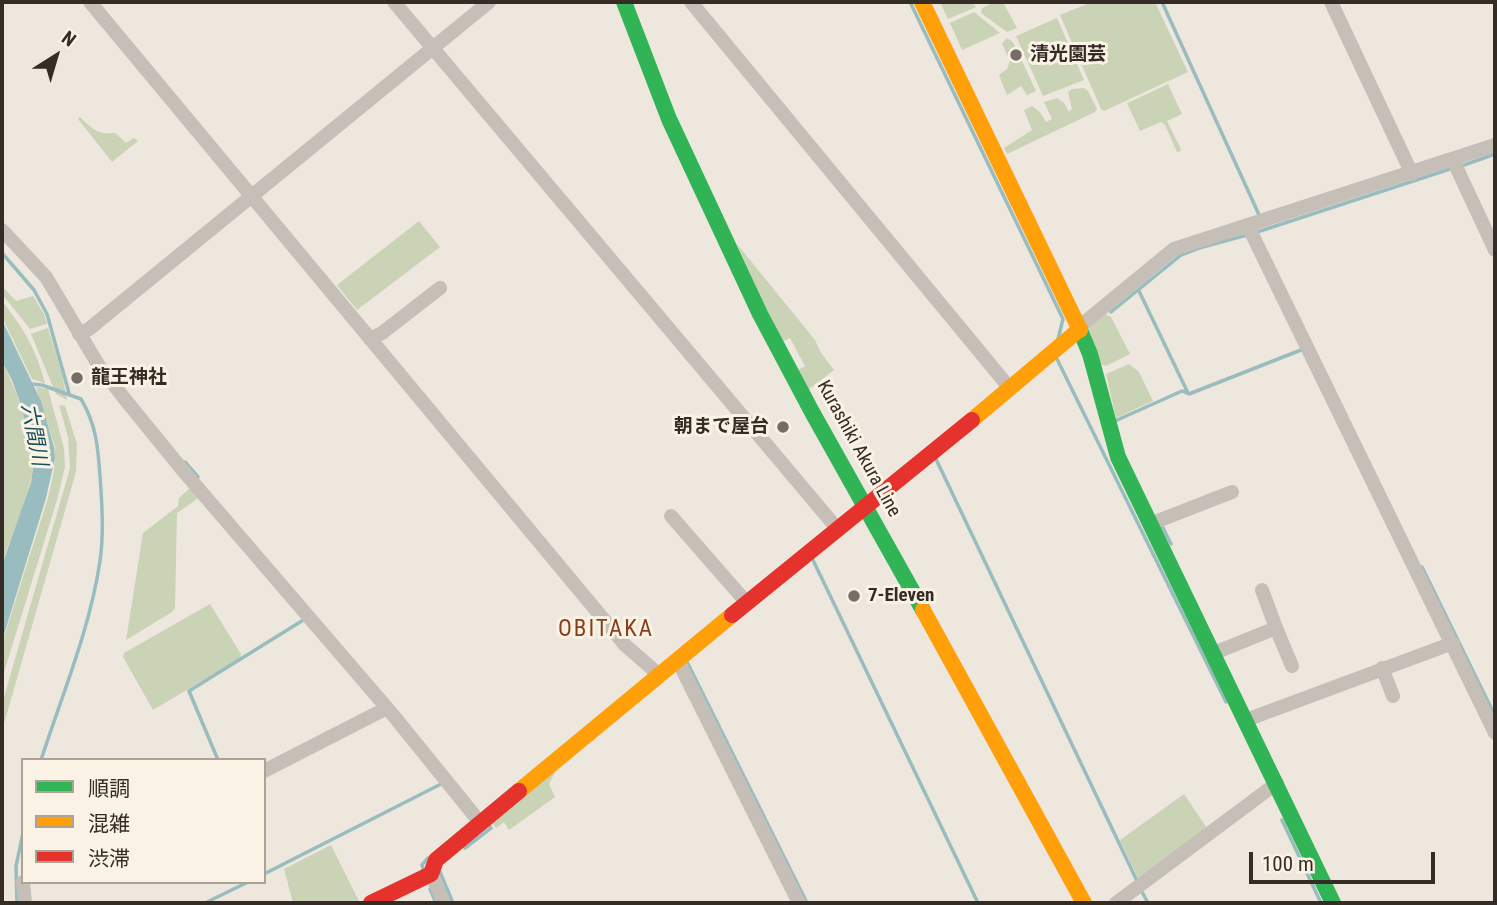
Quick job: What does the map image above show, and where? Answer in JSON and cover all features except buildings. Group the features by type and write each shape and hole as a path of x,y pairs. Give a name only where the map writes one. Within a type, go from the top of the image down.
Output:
{"street":[{"path":"90,2 255,193 625,645 657,673"},
{"path":"394,2 429,49 834,525"},
{"path":"84,332 489,2"},
{"name":"Kurashiki Akura Line","path":"624,2 669,119 720,232 812,412 1084,903"},
{"path":"691,2 1008,385"},
{"path":"922,2 1092,358 1112,442 1156,522 1251,718 1271,788 1333,903"},
{"path":"1331,2 1412,174"},
{"path":"371,903 427,876 436,860 481,819 657,673 678,661 834,525 866,506 1008,385 1053,353 1174,249 1255,227 1412,174 1456,164 1495,145"},
{"path":"1456,164 1495,250"},
{"path":"1255,227 1495,733"},
{"path":"2,230 46,277 84,332 99,366 185,473 481,819"},
{"path":"373,338 440,288"},
{"path":"1156,522 1233,492"},
{"path":"671,516 747,603"},
{"path":"1262,590 1292,666"},
{"path":"1219,652 1276,628"},
{"path":"1251,718 1452,643"},
{"path":"678,661 799,903"},
{"path":"1382,668 1393,696"},
{"path":"266,770 387,708"},
{"path":"1116,903 1271,788"},
{"path":"427,876 444,903"},
{"path":"23,884 25,903"}],"green space":[{"path":"940,2 972,2 976,7 948,19"},
{"path":"995,2 1003,2 1017,28 1007,32 981,13 982,8"},
{"path":"1092,2 1155,2 1188,72 1104,111 1101,109 1060,15"},
{"path":"974,12 1000,33 962,50 950,23"},
{"path":"1057,18 1084,80 1043,96 1016,36"},
{"path":"1007,38 1013,42 1036,91 1027,95 1021,86 1007,95 999,75 1007,69 1010,61 1002,44"},
{"path":"1168,84 1182,114 1167,121 1180,147 1181,151 1177,152 1165,125 1161,122 1140,131 1127,103"},
{"path":"1084,88 1097,109 1095,112 1007,154 1004,148 1032,130 1024,110 1032,106 1046,122 1052,119 1044,102 1057,98 1069,112 1072,109 1068,92"},
{"path":"80,117 96,130 115,133 126,143 134,138 138,141 112,162 78,119"},
{"path":"419,221 440,247 357,310 337,285"},
{"path":"737,244 815,340 834,370 807,391 797,371 805,366 790,338 781,342"},
{"path":"2,286 16,301 33,296 47,324 30,329 2,294"},
{"path":"2,301 28,340 45,383 32,379 2,317"},
{"path":"1105,314 1111,317 1130,354 1106,366 1100,364 1088,327"},
{"path":"48,328 67,400 56,394 31,334"},
{"path":"2,363 13,384 30,436 33,471 2,563"},
{"path":"1129,364 1139,372 1153,401 1116,418 1106,374"},
{"path":"36,387 48,389 64,448 65,467 2,679 2,643 54,471 55,447"},
{"path":"59,405 65,406 77,444 76,472 2,731 2,704 70,468 68,437"},
{"path":"192,486 200,497 177,513 175,608 126,640 143,533 178,506 179,498"},
{"path":"210,604 241,654 240,658 153,710 123,657 124,653"},
{"path":"557,768 549,784 555,797 509,830 504,822 496,828 492,822"},
{"path":"1184,794 1207,828 1138,878 1120,840"},
{"path":"331,845 360,903 293,903 284,869"}],"water":[{"name":"六間川","path":"2,320 41,401 55,458 46,498 2,641 2,565 31,483 34,461 22,408 2,362"}],"waterway":[{"path":"910,2 1063,319 1058,339"},
{"path":"1162,2 1260,217"},
{"path":"1461,166 1495,154"},
{"path":"1254,233 1453,168"},
{"path":"1111,312 1181,255 1247,235"},
{"path":"2,253 34,290 47,314 69,393"},
{"path":"1139,291 1188,393"},
{"path":"1115,421 1182,391 1189,394 1301,350"},
{"path":"1056,357 1226,702"},
{"path":"31,384 42,385 81,399 86,408 97,445 102,518 100,561 90,612 42,758"},
{"path":"935,457 1138,883"},
{"path":"185,462 198,477"},
{"path":"1162,526 1171,544"},
{"path":"812,558 978,903"},
{"path":"1422,567 1495,716"},
{"path":"217,758 189,691 305,619"},
{"path":"687,662 807,903"},
{"path":"266,873 443,783"},
{"path":"1282,820 1321,903"},
{"path":"465,848 491,828 488,824"},
{"path":"17,903 16,866 21,842"},
{"path":"424,872 422,865 428,858"},
{"path":"440,872 453,903"},
{"path":"205,903 244,884"},
{"path":"430,889 436,903"},
{"path":"1141,890 1148,903"}],"traffic: fast":[{"path":"624,2 669,119 760,314 923,610"},
{"path":"1080,330 1090,354 1118,457 1333,903"}],"traffic: slow":[{"path":"922,2 1080,330"},
{"path":"972,420 1080,329"},
{"path":"923,610 1084,903"},
{"path":"519,791 732,615"}],"traffic: jam":[{"path":"732,615 972,420"},
{"path":"371,903 431,874 436,860 519,791"}],"place":[{"name":"清光園芸","path":"1016,55"},
{"name":"龍王神社","path":"77,378"},
{"name":"朝まで屋台","path":"783,427"},
{"name":"7-Eleven","path":"854,596"}],"district":[{"name":"OBITAKA","path":"606,630"}]}
